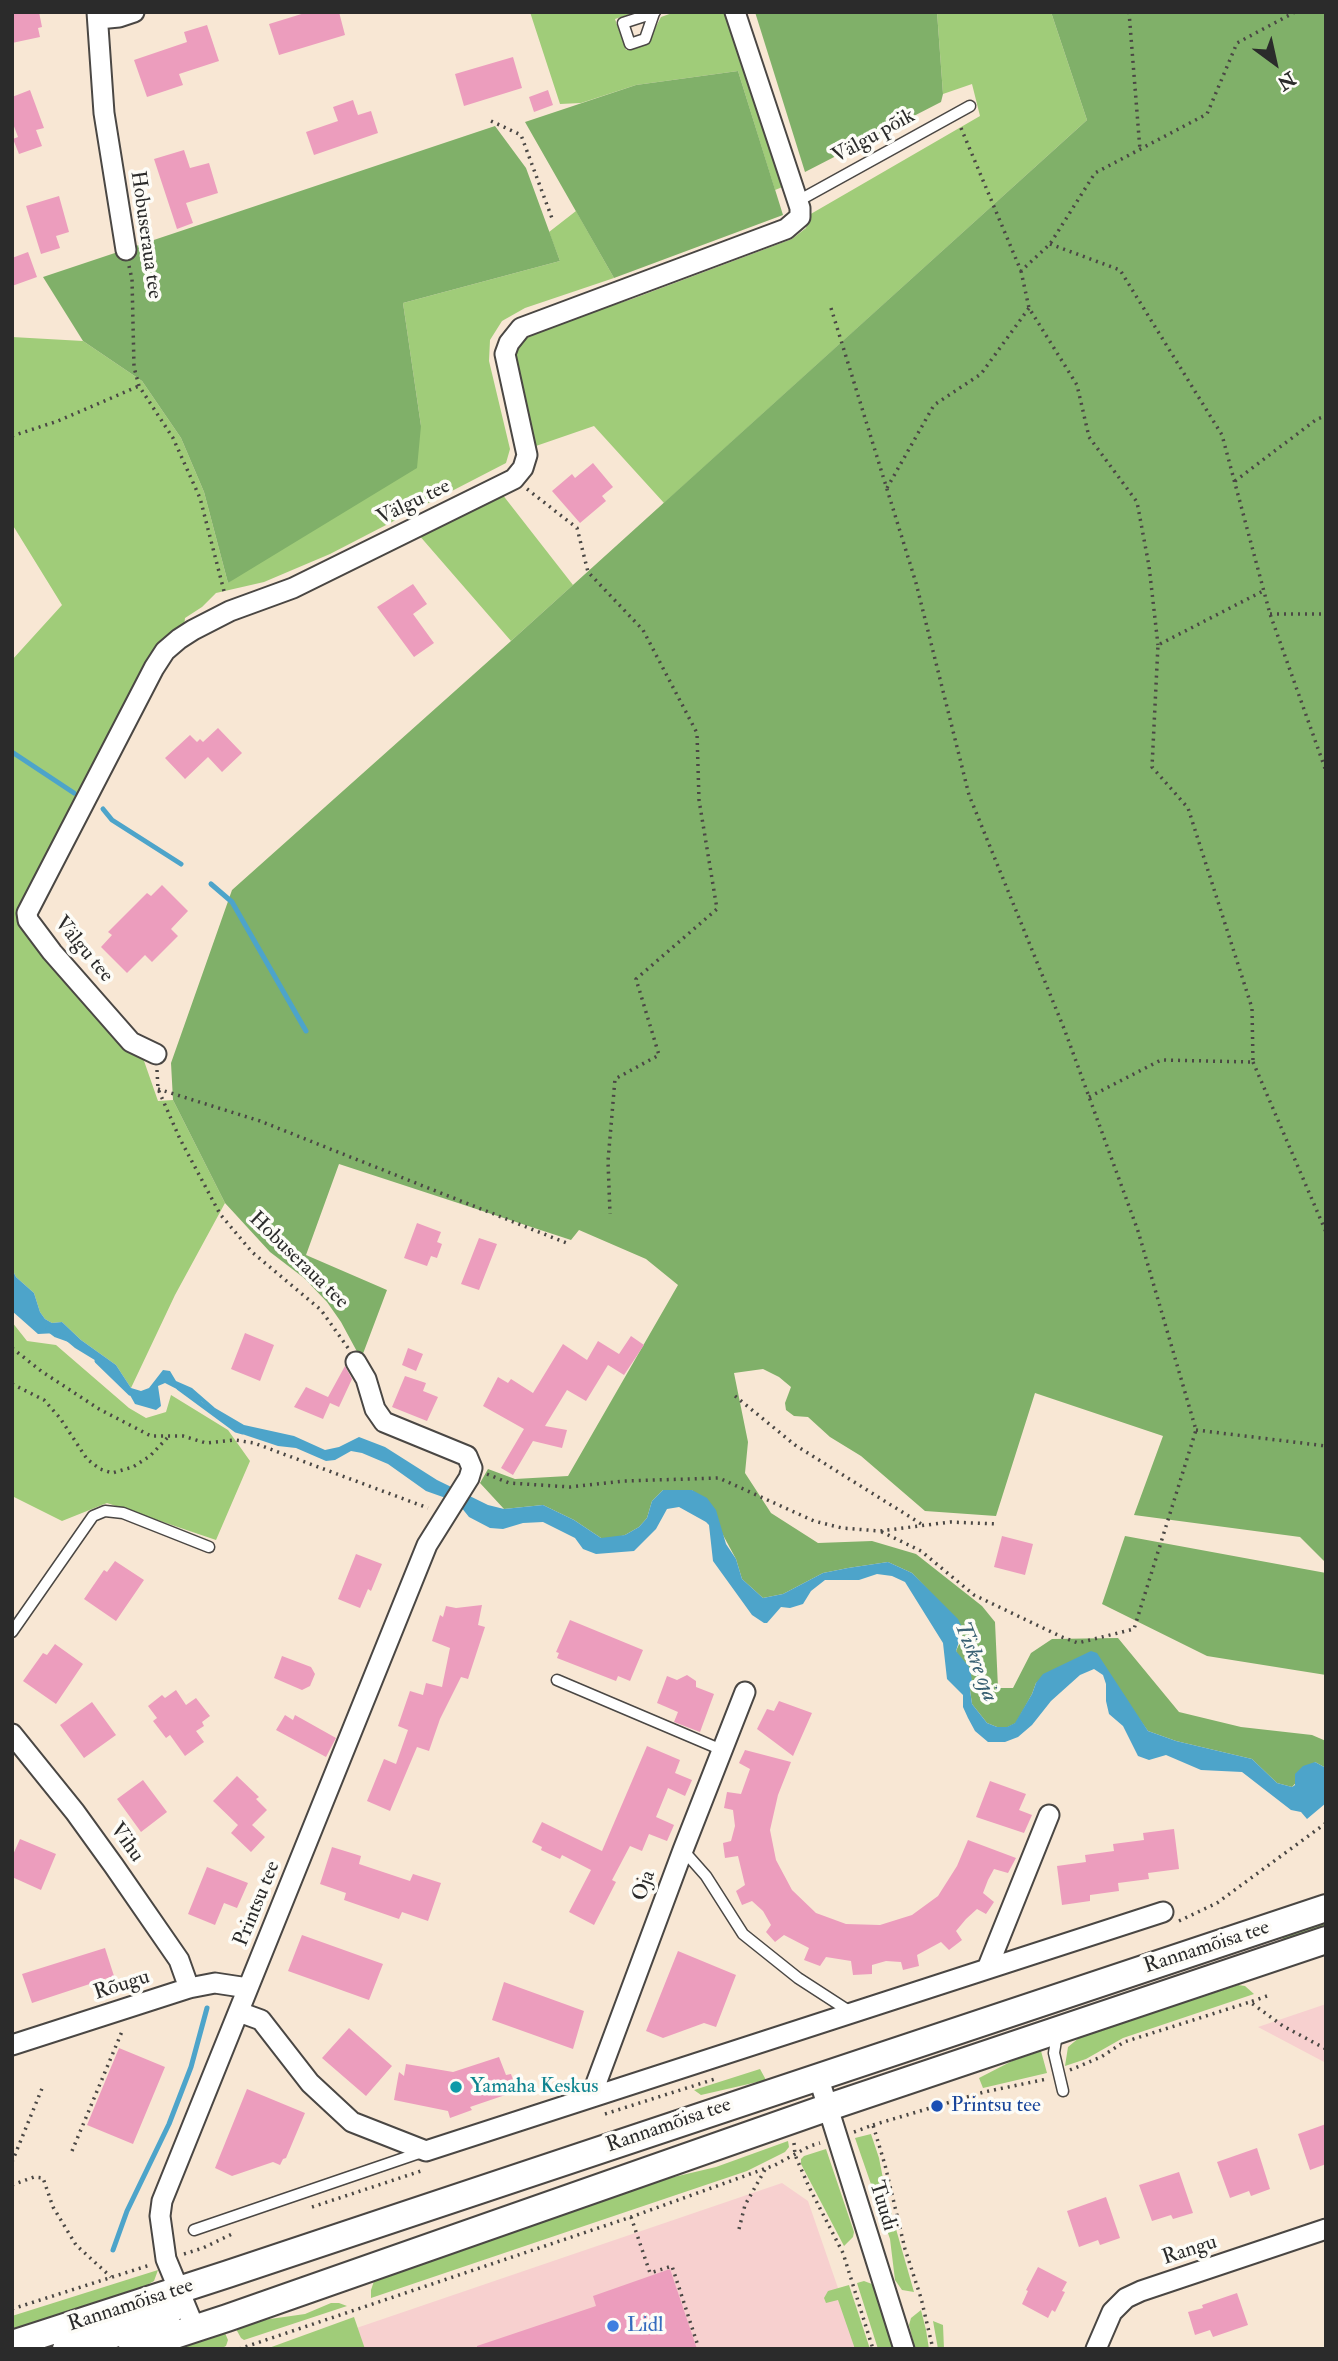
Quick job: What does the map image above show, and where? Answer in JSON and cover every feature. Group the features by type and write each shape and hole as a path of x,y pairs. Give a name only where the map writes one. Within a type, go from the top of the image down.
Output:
{"main road":[{"name":"Rannamõisa tee","path":"12,2344 1326,1908"},
{"name":"Rannamõisa tee","path":"132,2349 828,2107 1326,1940"},
{"path":"66,2349 156,2321 174,2306 178,2290"}],"street":[{"path":"98,15 120,17 134,12"},
{"path":"514,479 523,468 527,455 505,354 509,343 521,328 786,229 800,217 798,201 735,12"},
{"name":"Hobuseraua tee","path":"98,15 104,113 127,250"},
{"name":"Välgu tee","path":"156,1054 131,1042 52,952 27,913 165,651 228,600 293,588 514,479"},
{"path":"356,1362 366,1379 375,1409 384,1422 467,1456 472,1468 454,1503"},
{"name":"Printsu tee","path":"195,2329 166,2259 160,2216 162,2201 427,1545 454,1503"},
{"name":"Oja","path":"591,2097 683,1850 746,1692"},
{"name":"Vihu","path":"12,1734 75,1812 114,1866 179,1960 189,1987"},
{"path":"987,1969 1049,1815"},
{"path":"239,2012 261,2020 310,2084 352,2122 426,2151 1163,1912"},
{"name":"Rõugu","path":"12,2045 189,1987 215,1983 248,1988"},
{"name":"Tuudi","path":"818,2076 904,2349"},
{"name":"Rangu","path":"1096,2349 1112,2312 1126,2298 1326,2229"}],"lane":[{"name":"Välgu põik","path":"798,201 970,106"},
{"path":"12,1632 93,1516 105,1511 123,1513 209,1547"},
{"path":"557,1680 722,1750"},
{"path":"683,1850 706,1876 743,1934 798,1978 853,2013"},
{"path":"1058,2029 1054,2053 1063,2091"},
{"path":"194,2230 426,2151"}],"path":[{"path":"1129,12 1140,150"},
{"path":"1021,271 1050,244 1096,173 1207,114 1237,43 1295,12"},
{"path":"953,115 963,131 1021,271 1029,308 1076,385 1089,437 1137,502 1149,566 1158,645 1152,767 1188,808 1252,1008 1253,1062 1326,1233"},
{"path":"491,121 521,135 552,221"},
{"path":"1050,244 1120,271 1222,435 1270,614 1326,771"},
{"name":"Hobuseraua tee","path":"127,250 132,279 134,367 139,386 173,438 200,498 228,600"},
{"path":"831,308 916,583 968,795 1065,1031 1138,1231 1196,1430 1134,1629 1078,1643 1062,1637 974,1595 921,1551 880,1531"},
{"path":"887,489 934,405 981,374 1029,308"},
{"path":"12,436 58,421 139,386"},
{"path":"1235,481 1317,419 1326,416"},
{"path":"514,479 577,528 588,572 643,630 698,733 699,800 717,909 636,979 659,1055 615,1079 608,1161 610,1214"},
{"path":"1158,645 1265,590"},
{"path":"1270,614 1326,614"},
{"name":"Hobuseraua tee","path":"156,1054 158,1090 180,1139 220,1214 252,1252 321,1310 356,1362"},
{"path":"1089,1097 1161,1059 1253,1062"},
{"path":"158,1090 260,1121 569,1244"},
{"path":"12,1348 41,1371 99,1409 151,1436 184,1436 206,1443 235,1440 254,1443 454,1503"},
{"path":"12,1384 44,1400 60,1418 87,1459 100,1469 112,1473 133,1467 150,1456 169,1436"},
{"path":"735,1396 795,1445 925,1526"},
{"path":"1196,1430 1326,1446"},
{"path":"472,1468 509,1483 570,1487 624,1480 719,1478 814,1521 842,1528 880,1531 950,1522 997,1524"},
{"path":"1313,1833 1326,1824"},
{"path":"1267,1996 1250,2002 1283,2026 1326,2049"},
{"path":"72,2151 126,2021"},
{"path":"12,2162 43,2086"},
{"path":"239,2349 631,2217 766,2168 810,2146 873,2125 933,2349"},
{"path":"795,2155 843,2253 873,2349"},
{"path":"739,2229 745,2205 766,2168"},
{"path":"12,2185 34,2177 43,2178 53,2207 76,2245 111,2277"},
{"path":"631,2217 650,2273 672,2266 699,2349"}],"shaded area":[{"path":"1326,2004 1326,2063 1258,2027"},
{"path":"782,2183 808,2201 859,2349 327,2349 333,2336"}],"green space":[{"path":"530,12 637,12 615,19 626,50 648,42 661,17 675,12 726,12 785,186 775,190 738,71 636,85 581,103 560,104"},
{"path":"755,12 937,12 943,94 941,102 805,172"},
{"path":"937,12 1051,12 1087,120 664,503 594,426 533,447 515,372 515,354 521,339 534,331 632,299 792,239 806,228 809,215 980,116 972,84 943,94"},
{"path":"1051,12 1326,12 1326,1563 1300,1537 1134,1515 1163,1436 1035,1393 996,1516 925,1511 861,1456 830,1437 808,1417 794,1416 786,1410 785,1403 791,1387 763,1369 734,1373 748,1442 745,1473 771,1513 818,1543 872,1541 916,1554 982,1606 995,1622 998,1688 1013,1688 1031,1653 1052,1639 1118,1638 1179,1712 1241,1727 1312,1735 1326,1741 1326,1768 1315,1762 1292,1787 1277,1783 1252,1759 1176,1741 1148,1731 1091,1652 1036,1683 1016,1723 1008,1727 997,1727 987,1723 972,1704 972,1681 956,1651 961,1640 933,1595 912,1573 888,1562 848,1568 823,1573 783,1594 763,1598 742,1579 736,1559 723,1535 692,1490 663,1490 652,1501 647,1518 639,1527 611,1539 601,1538 574,1520 543,1505 504,1509 480,1483 488,1469 515,1479 568,1476 678,1285 646,1259 579,1230 571,1240 339,1164 306,1255 387,1290 361,1359 327,1302 304,1278 270,1252 225,1203 173,1100 171,1063 232,890 1087,120"},
{"path":"738,71 783,215 614,278 525,122 636,85"},
{"path":"495,126 526,168 560,261 403,303 421,426 417,468 228,583 204,492 181,438 142,381 83,341 43,277"},
{"path":"576,211 614,278 525,308 502,321 490,340 489,361 510,449 506,463 330,554 264,582 216,593 202,607 185,618 184,627 25,901 143,1058 158,1101 173,1100 225,1203 175,1295 131,1388 116,1365 81,1340 62,1322 52,1323 45,1319 34,1293 16,1277 12,1269 12,660 62,605 12,524 12,337 83,341 142,381 181,438 204,492 228,583 421,426 403,303 560,261 549,232"},
{"path":"502,494 573,585 511,641 418,534"},
{"path":"12,1322 27,1341 56,1345 129,1408 146,1418 166,1412 171,1395 228,1430 250,1461 216,1540 107,1503 62,1521 12,1496"},
{"path":"1125,1536 1326,1573 1326,1675 1207,1656 1102,1604"},
{"path":"1326,1920 1326,1928 1284,1942 1281,1935"},
{"path":"1238,1985 1245,1986 1254,1994 1123,2038 1086,2059 1065,2066 1068,2047 1080,2037"},
{"path":"1041,2051 1047,2073 983,2088 979,2078 1014,2060"},
{"path":"760,2069 766,2080 701,2095 694,2090"},
{"path":"871,2134 914,2292 902,2290 895,2280 890,2239 855,2138"},
{"path":"788,2141 789,2147 785,2152 747,2171 371,2298 374,2281 379,2278 636,2186 716,2167"},
{"path":"826,2149 854,2232 844,2246 801,2164 804,2156"},
{"path":"158,2270 154,2281 142,2288 12,2330 12,2316"},
{"path":"864,2281 872,2284 877,2292 895,2349 878,2349 857,2283"},
{"path":"849,2285 870,2349 855,2349 838,2300 826,2303 824,2298 828,2291"},
{"path":"331,2303 347,2306 244,2340 236,2329 263,2320 305,2314"},
{"path":"921,2310 929,2349 915,2349 909,2325 911,2318"},
{"path":"354,2317 365,2349 266,2349"},
{"path":"933,2321 943,2325 944,2349 938,2349"},
{"path":"225,2333 228,2340 226,2346 220,2349 174,2349"}],"water":[{"path":"12,1269 16,1277 34,1293 45,1319 52,1323 62,1322 81,1340 116,1365 131,1388 141,1391 149,1388 163,1370 170,1371 176,1381 192,1388 215,1408 244,1425 294,1436 325,1450 339,1447 359,1437 385,1447 437,1480 488,1505 504,1509 543,1505 574,1520 601,1538 625,1535 639,1527 647,1518 652,1501 663,1490 692,1490 707,1498 716,1510 726,1544 736,1559 742,1579 763,1598 783,1594 823,1573 848,1568 888,1562 912,1573 958,1619 963,1629 956,1651 970,1668 972,1704 987,1723 1007,1727 1015,1723 1043,1674 1091,1651 1097,1653 1148,1731 1176,1741 1252,1759 1277,1783 1292,1787 1295,1785 1295,1774 1303,1766 1315,1762 1326,1768 1326,1803 1307,1819 1301,1812 1291,1810 1242,1772 1201,1770 1166,1755 1149,1760 1138,1756 1123,1726 1109,1714 1103,1675 1094,1669 1080,1675 1051,1701 1032,1725 1018,1737 1005,1742 988,1742 975,1731 963,1707 963,1695 947,1679 943,1643 905,1582 892,1576 877,1574 859,1580 825,1580 811,1591 803,1604 790,1608 781,1607 764,1623 752,1615 713,1561 709,1525 679,1507 667,1509 656,1529 634,1551 596,1554 583,1549 575,1538 543,1522 523,1523 503,1529 490,1528 469,1517 457,1502 426,1491 388,1464 362,1453 351,1451 335,1460 326,1461 296,1448 278,1446 245,1435 202,1402 165,1383 158,1386 161,1406 156,1410 135,1404 126,1388 98,1362 57,1333 38,1334 12,1311"}],"building":[{"path":"12,12 39,12 42,27 38,28 40,37 12,43"},
{"path":"308,12 339,12 345,35 279,55 269,24"},
{"path":"207,25 219,61 179,74 183,85 147,97 134,60 187,42 184,32"},
{"path":"513,57 522,88 464,106 455,74"},
{"path":"30,90 44,128 36,130 42,146 19,154 13,139 18,137 12,121 12,97"},
{"path":"548,90 553,105 534,112 529,97"},
{"path":"353,100 358,115 371,111 378,133 314,155 306,132 338,121 333,107"},
{"path":"184,150 190,168 209,163 218,193 186,203 193,223 177,229 154,159"},
{"path":"59,196 69,232 56,236 60,248 41,254 26,206"},
{"path":"28,252 37,277 12,286 12,258"},
{"path":"593,463 613,487 602,496 606,501 580,523 552,491 572,474 575,478"},
{"path":"413,584 427,604 413,614 434,643 414,657 377,607"},
{"path":"218,728 242,753 222,772 208,757 185,779 165,758 190,735 197,742 200,739 203,742"},
{"path":"162,885 188,911 171,929 178,936 152,962 145,955 127,973 101,947 112,935 108,932 147,893 151,896"},
{"path":"417,1223 441,1232 437,1242 442,1244 437,1258 431,1256 427,1266 404,1258"},
{"path":"479,1238 497,1244 479,1290 461,1284"},
{"path":"245,1333 274,1345 260,1381 231,1369"},
{"path":"631,1336 644,1345 624,1375 608,1365 586,1401 567,1390 545,1426 567,1430 562,1448 533,1441 513,1475 501,1468 524,1429 483,1406 498,1377 508,1383 511,1379 533,1393 563,1344 587,1360 598,1341 619,1354"},
{"path":"408,1348 423,1354 416,1371 402,1365"},
{"path":"345,1366 352,1379 339,1407 330,1403 323,1419 294,1407 306,1387 328,1397"},
{"path":"405,1376 426,1383 423,1391 438,1397 427,1421 392,1407"},
{"path":"1002,1536 1033,1544 1025,1575 994,1567"},
{"path":"356,1554 382,1564 371,1591 368,1589 360,1608 338,1599"},
{"path":"115,1561 144,1580 116,1621 84,1599 104,1570 107,1572"},
{"path":"482,1605 478,1625 485,1627 468,1679 461,1677 440,1719 429,1751 417,1747 390,1811 367,1801 384,1759 396,1764 408,1730 398,1726 410,1691 423,1695 426,1683 442,1687 450,1648 432,1641 440,1615 443,1617 446,1606 456,1608"},
{"path":"570,1620 643,1650 630,1681 618,1676 616,1681 557,1658 559,1653 556,1652"},
{"path":"55,1644 83,1664 56,1704 23,1681 43,1653 47,1655"},
{"path":"282,1656 311,1667 315,1674 310,1686 302,1690 274,1678"},
{"path":"687,1675 696,1681 696,1687 714,1694 700,1732 674,1722 678,1712 657,1703 667,1676 677,1680"},
{"path":"176,1690 186,1705 196,1698 210,1716 202,1722 204,1726 196,1731 204,1742 185,1756 170,1735 166,1738 153,1721 157,1718 148,1706 162,1695 165,1698"},
{"path":"779,1701 812,1713 793,1756 757,1729 767,1709 774,1711"},
{"path":"92,1702 116,1735 84,1758 60,1725"},
{"path":"285,1715 293,1720 295,1715 336,1738 326,1757 276,1730"},
{"path":"647,1746 680,1760 675,1773 692,1780 685,1796 668,1788 656,1817 674,1825 667,1841 649,1834 642,1851 630,1846 612,1880 616,1882 594,1925 569,1912 591,1870 562,1855 560,1859 541,1850 542,1847 532,1842 542,1822 602,1851"},
{"path":"745,1750 791,1762 778,1795 770,1830 776,1860 792,1890 816,1913 846,1924 880,1925 912,1915 938,1896 957,1866 968,1840 1016,1858 1008,1873 994,1869 988,1880 983,1893 994,1902 986,1914 977,1909 966,1919 956,1931 962,1940 949,1950 941,1942 917,1955 919,1966 903,1970 901,1962 886,1961 872,1965 872,1974 853,1975 851,1961 826,1957 820,1966 804,1960 809,1948 784,1935 775,1942 766,1932 771,1925 763,1911 752,1901 742,1905 736,1891 745,1885 738,1856 725,1858 723,1843 731,1841 735,1826 733,1810 724,1808 727,1792 741,1794 750,1769 739,1763"},
{"path":"237,1776 259,1797 256,1799 267,1810 252,1825 265,1837 251,1852 231,1833 238,1825 213,1801"},
{"path":"143,1780 167,1812 141,1832 117,1799"},
{"path":"990,1781 1026,1794 1019,1810 1032,1815 1024,1833 976,1817"},
{"path":"1174,1829 1179,1869 1148,1873 1149,1879 1118,1883 1119,1891 1090,1895 1090,1901 1062,1905 1057,1866 1086,1862 1085,1855 1114,1851 1113,1844 1144,1840 1143,1833"},
{"path":"20,1839 56,1854 41,1890 12,1877 12,1857"},
{"path":"332,1847 361,1856 359,1864 410,1881 413,1874 441,1883 428,1921 402,1912 399,1919 344,1900 346,1893 320,1884"},
{"path":"207,1867 248,1883 237,1908 224,1903 215,1925 188,1914"},
{"path":"302,1935 383,1964 369,2000 288,1971"},
{"path":"105,1948 114,1976 32,2003 22,1974"},
{"path":"678,1951 736,1975 716,2027 704,2023 663,2038 646,2031"},
{"path":"504,1982 584,2011 573,2049 492,2020"},
{"path":"349,2028 392,2066 366,2096 322,2058"},
{"path":"119,2048 165,2067 133,2144 87,2125"},
{"name":"Yamaha Keskus","path":"499,2057 506,2075 511,2074 517,2091 470,2107 472,2110 450,2118 448,2111 394,2100 399,2072 404,2076 406,2064 453,2072"},
{"path":"247,2089 305,2113 286,2158 280,2165 273,2162 232,2176 215,2168"},
{"path":"1326,2124 1326,2164 1310,2170 1298,2134"},
{"path":"1257,2148 1270,2189 1251,2196 1249,2191 1230,2198 1217,2162"},
{"path":"1179,2172 1193,2213 1173,2219 1171,2215 1152,2221 1139,2185"},
{"path":"1106,2197 1120,2238 1100,2245 1098,2240 1079,2247 1067,2211"},
{"path":"1038,2267 1067,2282 1055,2312 1052,2310 1048,2318 1022,2304"},
{"name":"Lidl","path":"670,2269 697,2349 477,2349 477,2346 596,2306 593,2296"},
{"path":"1237,2293 1248,2325 1213,2337 1210,2330 1195,2335 1188,2312"}],"waterway":[{"path":"12,752 74,793"},
{"path":"103,809 112,820 181,864"},
{"path":"211,884 232,902 306,1031"},
{"path":"48,1329 70,1340"},
{"path":"97,1361 130,1393"},
{"path":"179,1388 236,1430 243,1432"},
{"path":"113,2250 127,2211 169,2124 191,2067 207,2008"}],"place":[{"name":"Yamaha Keskus","path":"456,2087"},
{"name":"Printsu tee","path":"937,2106"},
{"name":"Lidl","path":"613,2326"}],"water label":[{"name":"Tiskre oja","path":"975,1662"}]}
